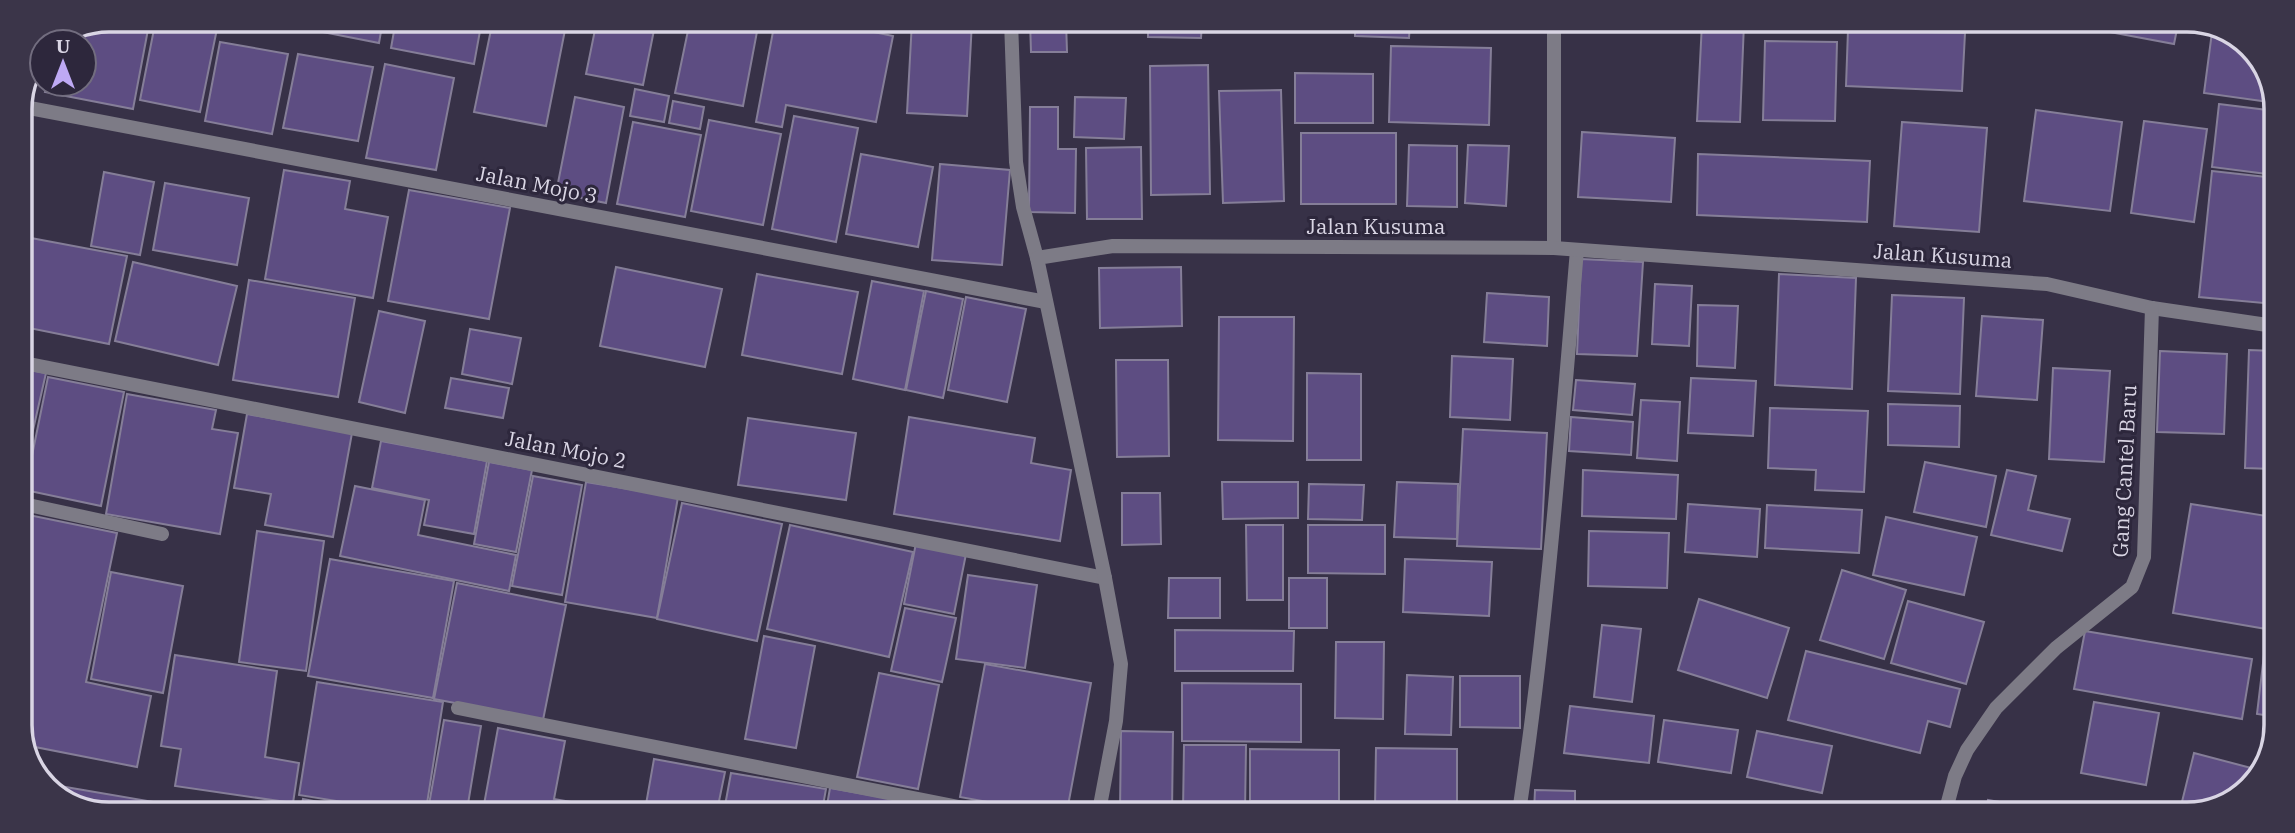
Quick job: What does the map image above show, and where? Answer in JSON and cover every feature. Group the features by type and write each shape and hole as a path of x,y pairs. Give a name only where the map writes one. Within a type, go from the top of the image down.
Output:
{"street":[{"path":"1011,32 1016,162 1023,207 1037,258 1121,664 1115,721 1100,802"},
{"path":"1554,32 1554,248"},
{"name":"Jalan Mojo 3","path":"32,108 1046,302"},
{"name":"Jalan Kusuma","path":"1037,258 1113,246 1554,248 2047,284 2152,308 2263,324"},
{"path":"1520,802 1536,695 1554,523 1577,250"},
{"name":"Gang Cantel Baru","path":"1948,802 1955,776 1967,750 1996,708 2056,648 2132,587 2144,557 2152,308"},
{"name":"Jalan Mojo 2","path":"32,365 1105,578"},
{"path":"32,506 162,534"},
{"path":"458,708 933,802"}],"building":[{"path":"148,32 133,109 76,98 98,98 98,33"},
{"path":"153,32 216,32 200,112 140,100"},
{"path":"323,32 381,32 379,43"},
{"path":"394,32 480,32 474,64 391,48"},
{"path":"491,32 565,32 546,126 474,112"},
{"path":"595,32 654,32 643,85 586,74"},
{"path":"688,32 757,32 743,106 675,93"},
{"path":"773,32 874,32 893,36 876,122 786,105 782,127 756,122"},
{"path":"911,32 971,32 967,116 907,113"},
{"path":"1030,32 1066,32 1067,52 1031,52"},
{"path":"1148,32 1201,32 1201,38 1148,37"},
{"path":"1355,32 1409,32 1409,38 1355,36"},
{"path":"1702,32 1744,32 1740,122 1697,121"},
{"path":"1848,32 1965,33 1962,91 1846,86"},
{"path":"2110,32 2176,32 2174,44"},
{"path":"2211,36 2233,47 2248,62 2258,79 2263,101 2204,93"},
{"path":"1765,41 1837,42 1835,121 1763,120"},
{"path":"220,42 288,54 272,134 205,121"},
{"path":"1391,46 1491,48 1489,125 1389,122"},
{"path":"298,54 373,67 358,141 283,128"},
{"path":"385,64 454,78 436,170 366,158"},
{"path":"1208,65 1210,194 1151,195 1150,66"},
{"path":"1295,73 1373,74 1373,123 1295,123"},
{"path":"635,89 669,96 664,122 630,116"},
{"path":"1281,90 1284,201 1223,203 1219,91"},
{"path":"575,97 624,107 606,203 556,193"},
{"path":"1075,97 1126,98 1124,139 1074,137"},
{"path":"673,101 704,107 700,129 669,123"},
{"path":"2219,104 2263,110 2263,173 2212,167"},
{"path":"1030,107 1058,107 1058,149 1076,149 1075,213 1029,212"},
{"path":"2036,110 2122,122 2110,211 2024,201"},
{"path":"794,116 858,128 836,242 772,229"},
{"path":"709,120 781,134 763,225 691,211"},
{"path":"2144,121 2207,129 2194,222 2131,213"},
{"path":"633,122 701,135 685,217 617,204"},
{"path":"1902,122 1987,128 1979,232 1894,226"},
{"path":"1582,132 1675,138 1671,202 1578,197"},
{"path":"1301,133 1396,133 1396,204 1301,204"},
{"path":"1409,145 1457,146 1457,207 1407,206"},
{"path":"1468,145 1509,146 1506,206 1465,203"},
{"path":"1141,147 1142,219 1087,219 1086,148"},
{"path":"861,154 933,167 918,247 846,234"},
{"path":"1698,154 1870,161 1867,222 1697,215"},
{"path":"940,164 1010,170 1002,265 932,260"},
{"path":"284,170 350,181 345,209 388,217 373,298 265,279"},
{"path":"2212,171 2263,177 2263,303 2199,297"},
{"path":"104,172 154,182 140,255 91,246"},
{"path":"165,183 249,198 237,265 153,250"},
{"path":"409,190 510,208 489,319 388,301"},
{"path":"32,238 127,256 109,344 32,329"},
{"path":"1581,259 1643,262 1637,356 1577,354"},
{"path":"133,262 237,286 218,365 115,341"},
{"path":"616,267 722,289 705,367 600,346"},
{"path":"1181,267 1182,326 1100,328 1099,268"},
{"path":"757,274 858,292 842,374 742,355"},
{"path":"1779,274 1856,278 1852,389 1775,385"},
{"path":"249,280 355,298 338,397 233,380"},
{"path":"872,281 924,291 905,390 853,379"},
{"path":"1655,284 1692,286 1689,346 1652,344"},
{"path":"926,291 963,299 943,398 906,390"},
{"path":"1487,293 1549,297 1547,346 1484,342"},
{"path":"1892,295 1964,298 1960,394 1888,391"},
{"path":"966,297 1026,309 1007,402 948,390"},
{"path":"1698,305 1738,306 1735,368 1697,366"},
{"path":"379,311 425,321 405,413 359,402"},
{"path":"1982,316 2043,320 2037,400 1976,396"},
{"path":"1219,317 1294,317 1293,441 1218,440"},
{"path":"470,329 521,338 512,384 462,374"},
{"path":"2249,350 2263,351 2264,469 2245,468"},
{"path":"2160,351 2227,354 2224,434 2157,432"},
{"path":"1452,356 1513,359 1510,420 1450,417"},
{"path":"1116,360 1168,360 1169,456 1117,457"},
{"path":"2053,368 2110,371 2104,462 2049,459"},
{"path":"32,370 46,373 32,435"},
{"path":"1307,373 1361,374 1361,460 1307,460"},
{"path":"48,377 124,392 101,506 32,491 32,456"},
{"path":"451,378 509,388 503,418 445,408"},
{"path":"1691,378 1756,381 1753,436 1688,433"},
{"path":"1576,380 1635,384 1632,415 1573,410"},
{"path":"127,394 216,410 212,429 238,433 220,534 106,514"},
{"path":"1641,400 1680,402 1677,461 1637,458"},
{"path":"1888,404 1960,406 1959,447 1888,445"},
{"path":"1770,408 1868,411 1864,492 1815,490 1816,470 1768,468"},
{"path":"247,414 352,433 333,537 265,525 271,494 234,488"},
{"path":"909,417 1035,438 1031,463 1071,470 1060,541 894,514"},
{"path":"1571,417 1633,422 1631,455 1569,451"},
{"path":"748,418 856,433 846,500 738,485"},
{"path":"1463,429 1547,433 1541,549 1457,546"},
{"path":"381,441 487,461 474,534 424,525 429,500 372,488"},
{"path":"489,462 532,470 516,552 474,544"},
{"path":"1925,462 1996,476 1986,527 1914,512"},
{"path":"1583,470 1678,475 1676,519 1582,516"},
{"path":"2007,470 2036,476 2028,510 2070,519 2062,551 1991,535"},
{"path":"533,476 582,485 562,595 512,586"},
{"path":"586,482 678,497 657,618 565,602"},
{"path":"1222,482 1298,482 1298,518 1223,519"},
{"path":"1397,482 1458,484 1457,539 1394,537"},
{"path":"1309,484 1364,485 1362,520 1308,519"},
{"path":"355,486 425,500 418,535 516,555 509,591 340,556"},
{"path":"1122,493 1160,493 1161,544 1122,545"},
{"path":"682,503 782,524 757,641 657,619"},
{"path":"1688,504 1760,509 1757,557 1685,552"},
{"path":"2191,504 2264,516 2264,629 2173,613"},
{"path":"1767,505 1862,510 1859,553 1765,548"},
{"path":"32,516 117,533 86,682 151,696 137,767 35,747 32,730"},
{"path":"1886,517 1977,537 1964,595 1873,575"},
{"path":"790,525 913,552 889,657 767,629"},
{"path":"1246,525 1283,525 1283,600 1247,600"},
{"path":"1308,525 1385,525 1385,574 1308,573"},
{"path":"257,531 324,541 306,671 239,662"},
{"path":"1589,531 1669,533 1667,588 1588,586"},
{"path":"916,543 966,554 954,614 904,604"},
{"path":"330,559 454,581 433,698 308,676"},
{"path":"1405,559 1492,562 1489,616 1403,612"},
{"path":"1842,570 1906,590 1884,659 1820,640"},
{"path":"111,572 183,586 163,693 91,679"},
{"path":"968,575 1037,585 1025,668 956,659"},
{"path":"1169,578 1220,578 1220,618 1168,618"},
{"path":"1289,578 1327,578 1327,628 1289,628"},
{"path":"457,583 566,605 543,720 434,699"},
{"path":"1699,599 1789,628 1767,698 1678,670"},
{"path":"1908,601 1984,622 1966,684 1891,663"},
{"path":"905,608 956,618 942,682 891,671"},
{"path":"1602,625 1641,629 1632,702 1594,697"},
{"path":"1175,630 1294,631 1293,671 1175,671"},
{"path":"2085,631 2252,659 2242,719 2074,689"},
{"path":"764,636 815,646 796,748 745,739"},
{"path":"1336,642 1384,642 1383,719 1335,718"},
{"path":"1806,651 1960,689 1950,727 1928,721 1920,753 1788,720"},
{"path":"175,655 277,671 265,757 299,763 293,802 175,786 181,749 161,746"},
{"path":"2264,656 2264,715 2257,714"},
{"path":"985,664 1091,683 1069,802 988,802 960,797"},
{"path":"879,673 939,685 918,789 857,777"},
{"path":"1407,675 1453,677 1451,735 1405,734"},
{"path":"1460,676 1520,676 1520,728 1460,727"},
{"path":"317,682 443,702 427,802 342,802 299,795"},
{"path":"1182,683 1301,684 1301,742 1182,741"},
{"path":"2094,702 2159,713 2146,785 2081,773"},
{"path":"1570,706 1654,716 1649,763 1564,753"},
{"path":"444,720 481,726 468,802 429,802"},
{"path":"1664,720 1738,730 1731,773 1658,762"},
{"path":"498,728 565,741 554,799 571,802 484,802"},
{"path":"1121,731 1173,732 1172,802 1120,802"},
{"path":"1757,731 1832,746 1822,793 1747,777"},
{"path":"1184,745 1246,745 1245,802 1183,802"},
{"path":"1376,748 1457,749 1457,802 1375,802"},
{"path":"1250,749 1339,750 1339,801 1250,801"},
{"path":"2194,753 2250,768 2225,791 2197,801 2182,802"},
{"path":"654,759 725,772 719,802 646,802"},
{"path":"731,773 826,789 824,802 726,802"},
{"path":"63,787 153,802 93,800 74,794"},
{"path":"830,788 893,799 892,802 828,802"},
{"path":"1535,790 1575,791 1575,802 1534,802"}]}
